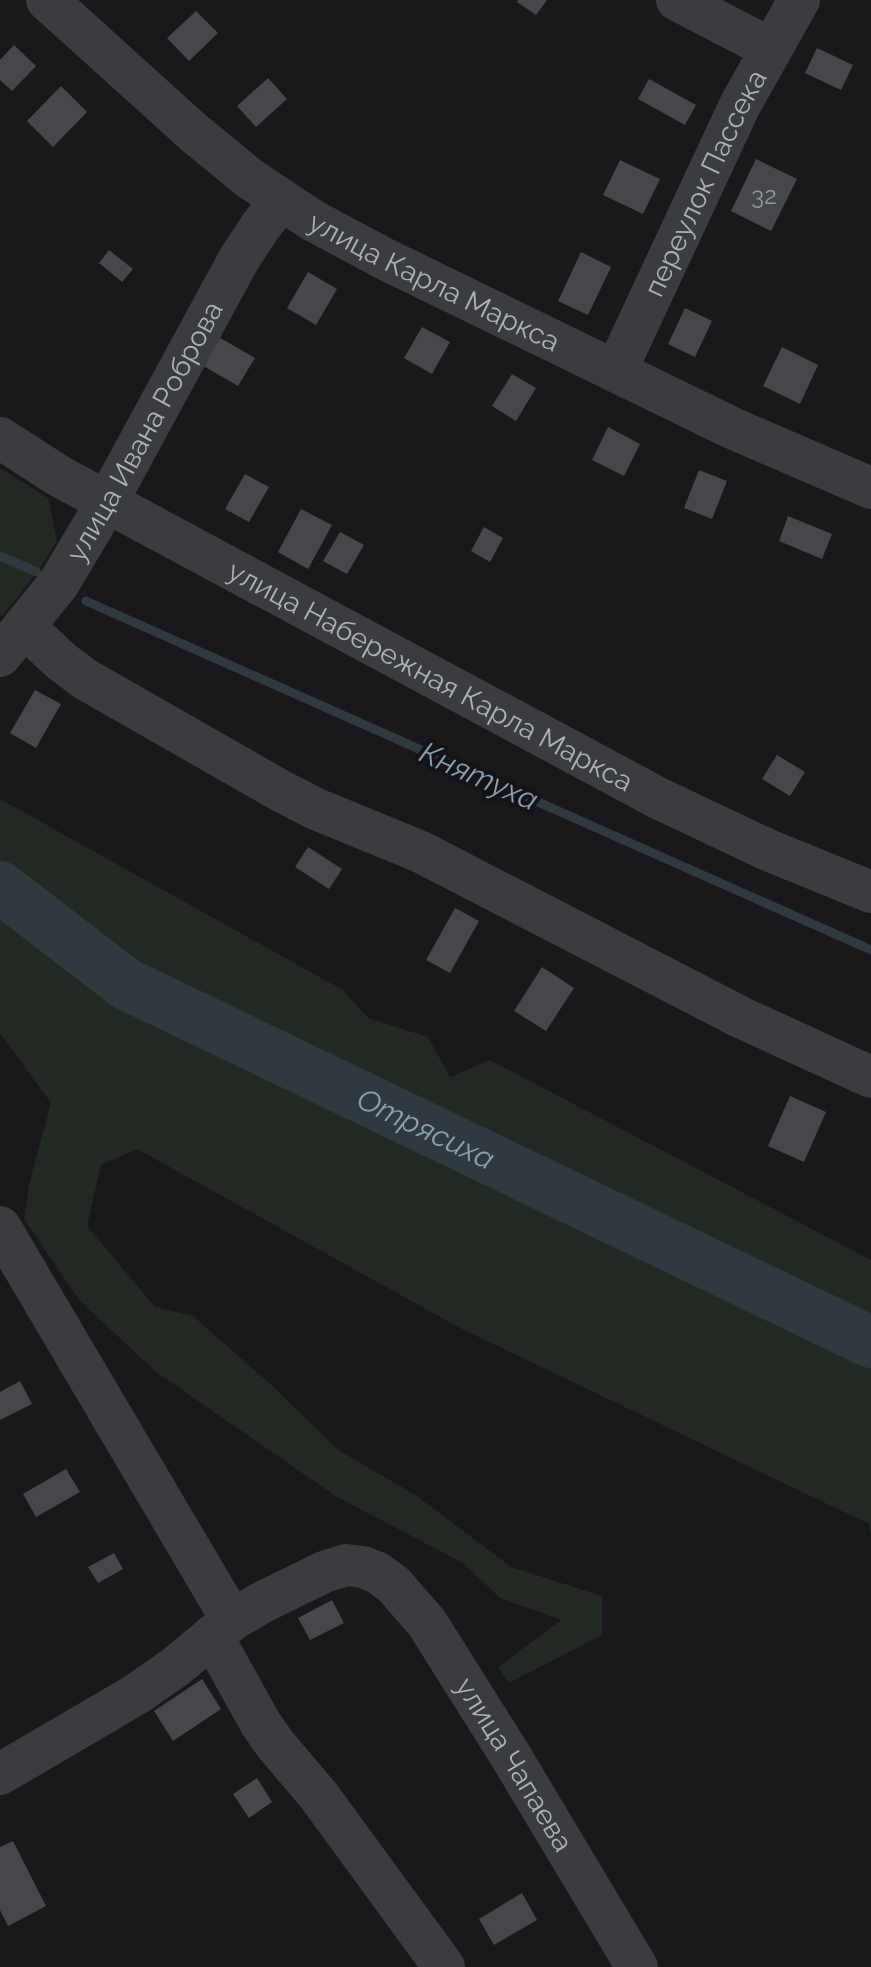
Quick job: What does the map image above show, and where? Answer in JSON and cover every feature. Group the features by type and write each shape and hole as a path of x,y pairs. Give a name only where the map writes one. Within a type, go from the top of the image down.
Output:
{"street":[{"name":"улица Карла Маркса","path":"47,0 193,132 280,201 312,220 385,259 732,428 871,488"},
{"path":"677,0 771,49"},
{"name":"переулок Пассека","path":"616,371 740,105 799,0"},
{"name":"улица Ивана Роброва","path":"12,641 59,583 107,502 239,259 280,201"},
{"name":"улица Набережная Карла Маркса","path":"0,438 59,476 658,798 768,850 871,892"},
{"path":"12,641 61,661 85,679 316,809 421,852 740,1017 871,1077"},
{"path":"0,1227 222,1628 261,1724 319,1796 444,1967"},
{"name":"улица Чапаева","path":"222,1628 288,1589 346,1565 378,1573 394,1585 427,1623 637,1967"},
{"path":"0,1774 135,1695 174,1668 222,1628"}],"shaded area":[{"path":"0,468 48,498 57,541 37,572 0,616"},
{"path":"0,799 343,990 368,1018 428,1037 450,1077 490,1060 871,1260 871,1538 869,1524 462,1329 137,1149 101,1165 87,1226 155,1307 193,1316 276,1389 338,1450 414,1494 511,1567 602,1596 602,1635 509,1683 498,1667 561,1620 500,1598 463,1563 337,1497 156,1372 80,1301 24,1219 29,1184 51,1103 0,1033"}],"building":[{"path":"518,0 547,0 536,15"},
{"path":"196,11 218,33 189,61 167,38"},
{"path":"14,45 36,66 12,91 0,80 0,60"},
{"path":"817,48 853,65 841,90 805,73"},
{"path":"268,78 287,99 256,127 237,106"},
{"path":"649,79 696,105 685,125 638,99"},
{"path":"61,86 87,112 53,147 27,121"},
{"path":"756,159 797,179 771,231 731,211"},
{"path":"620,160 660,179 643,214 603,195"},
{"path":"109,250 133,269 122,282 99,263"},
{"path":"581,252 611,267 588,315 558,301"},
{"path":"308,272 337,289 316,325 287,308"},
{"path":"685,308 712,321 695,357 668,344"},
{"path":"422,327 450,342 432,374 404,358"},
{"path":"217,336 255,358 238,386 200,364"},
{"path":"782,347 818,365 800,404 763,386"},
{"path":"512,374 536,388 516,421 492,406"},
{"path":"608,427 640,444 624,476 592,460"},
{"path":"699,470 727,481 712,519 684,508"},
{"path":"245,474 269,487 249,522 225,509"},
{"path":"301,509 332,525 308,569 278,552"},
{"path":"788,516 832,534 822,559 779,541"},
{"path":"484,527 503,538 490,562 471,551"},
{"path":"340,532 364,545 347,574 323,561"},
{"path":"35,690 61,704 36,748 10,733"},
{"path":"777,755 805,772 790,796 762,779"},
{"path":"308,847 342,869 329,889 295,867"},
{"path":"455,908 479,921 450,973 426,960"},
{"path":"542,967 574,988 546,1031 514,1011"},
{"path":"790,1096 826,1112 804,1162 768,1146"},
{"path":"20,1381 32,1404 0,1420 0,1392"},
{"path":"66,1469 80,1492 36,1517 23,1494"},
{"path":"114,1553 123,1569 98,1583 88,1567"},
{"path":"332,1600 344,1623 310,1640 298,1618"},
{"path":"202,1679 221,1709 173,1741 154,1711"},
{"path":"257,1778 272,1802 249,1818 233,1794"},
{"path":"13,1841 46,1906 8,1926 0,1910 0,1847"},
{"path":"522,1893 537,1920 494,1945 479,1919"}],"waterway":[{"name":"Княтуха","path":"0,556 37,572"},
{"name":"Княтуха","path":"86,601 871,950"},
{"name":"Отрясиха","path":"0,887 126,984 871,1342"}]}
